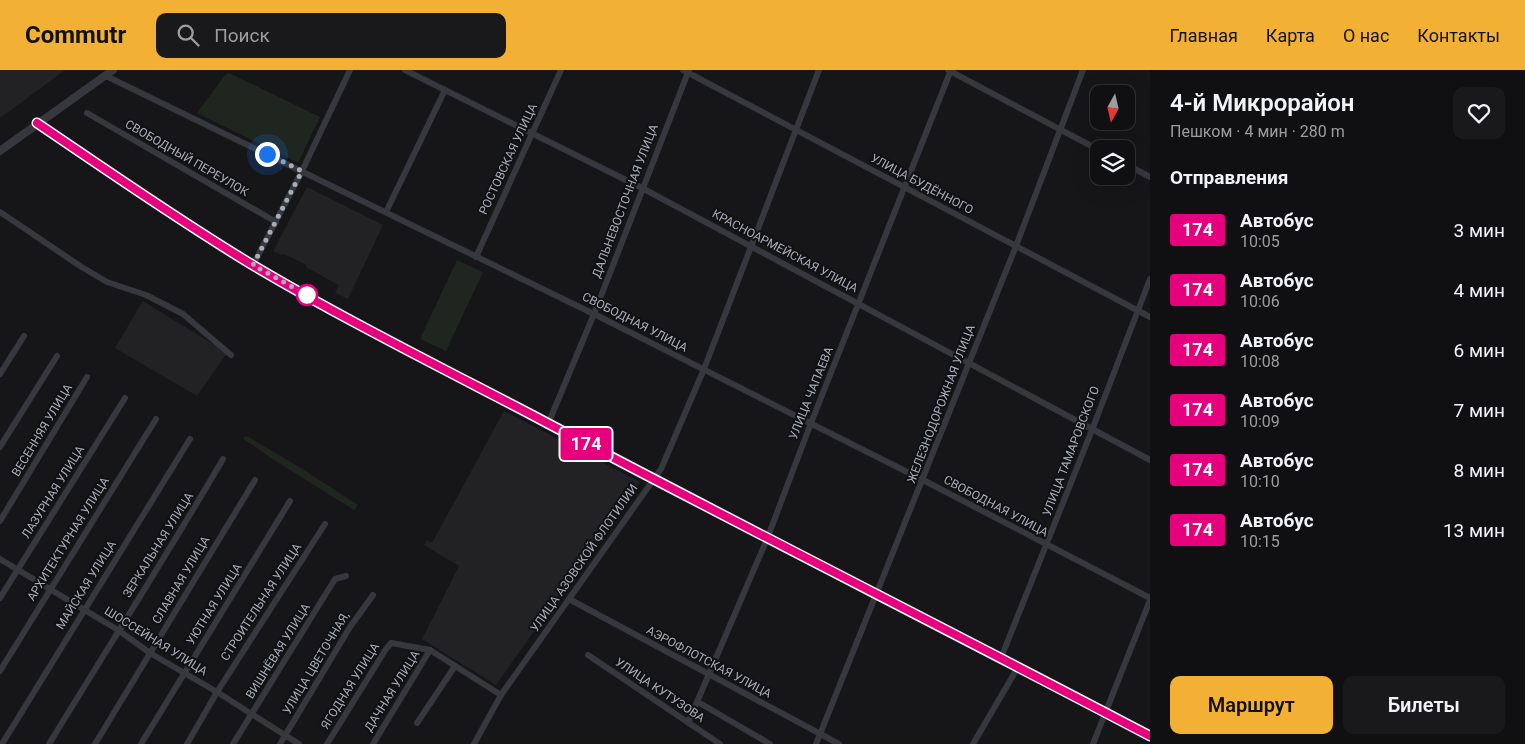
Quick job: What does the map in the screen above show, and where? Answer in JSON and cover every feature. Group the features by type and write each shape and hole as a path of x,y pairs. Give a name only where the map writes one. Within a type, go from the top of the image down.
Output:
{"street":[{"path":"0,152 37,123 113,70"},
{"path":"253,265 302,171 350,70"},
{"name":"КРАСНОАРМЕЙСКАЯ УЛИЦА","path":"405,70 642,188 1150,460"},
{"name":"РОСТОВСКАЯ УЛИЦА","path":"476,257 561,70"},
{"name":"УЛИЦА АЗОВСКОЙ ФЛОТИЛИИ","path":"502,694 660,469 704,369 819,70"},
{"path":"950,70 1090,145"},
{"name":"УЛИЦА ЧАПАЕВА","path":"688,723 767,539 950,70"},
{"name":"ЖЕЛЕЗНОДОРОЖНАЯ УЛИЦА","path":"816,744 1016,246 1083,70"},
{"name":"УЛИЦА БУДЁННОГО","path":"687,71 904,188 1150,317"},
{"name":"ДАЛЬНЕВОСТОЧНАЯ УЛИЦА","path":"548,424 594,314 687,71"},
{"name":"СВОБОДНАЯ УЛИЦА","path":"106,76 704,369 923,480 1150,599"},
{"path":"386,212 445,90"},
{"name":"СВОБОДНЫЙ ПЕРЕУЛОК","path":"87,114 276,222"},
{"path":"37,123 199,232 344,316 767,539 1150,736"},
{"path":"1135,168 1150,176"},
{"path":"0,212 107,282 146,295 183,314 231,354"},
{"name":"УЛИЦА ТАМАРОВСКОГО","path":"1001,658 1150,279"},
{"path":"0,374 24,336"},
{"path":"0,447 57,356"},
{"name":"ВЕСЕННЯЯ УЛИЦА","path":"0,521 87,377"},
{"name":"ЛАЗУРНАЯ УЛИЦА","path":"0,598 125,398"},
{"name":"АРХИТЕКТУРНАЯ УЛИЦА","path":"0,671 156,419"},
{"name":"МАЙСКАЯ УЛИЦА","path":"2,744 190,439"},
{"name":"ЗЕРКАЛЬНАЯ УЛИЦА","path":"49,744 179,534 223,459"},
{"name":"СЛАВНАЯ УЛИЦА","path":"95,744 256,480"},
{"name":"УЮТНАЯ УЛИЦА","path":"141,744 290,501"},
{"name":"СТРОИТЕЛЬНАЯ УЛИЦА","path":"186,744 217,692 325,524"},
{"name":"ШОССЕЙНАЯ УЛИЦА","path":"0,559 118,630 150,653 217,692 299,744"},
{"name":"ВИШНЁВАЯ УЛИЦА","path":"233,744 335,579 346,576"},
{"name":"УЛИЦА ЦВЕТОЧНАЯ,","path":"280,744 350,627 373,595"},
{"name":"АЭРОФЛОТСКАЯ УЛИЦА","path":"569,599 839,744"},
{"path":"1093,744 1150,599"},
{"name":"ЯГОДНАЯ УЛИЦА","path":"327,744 391,644 430,650 502,694"},
{"name":"ДАЧНАЯ УЛИЦА","path":"373,744 430,650"},
{"name":"УЛИЦА КУТУЗОВА","path":"588,655 720,744"},
{"path":"417,723 455,666"},
{"path":"973,744 1018,667"},
{"path":"474,744 502,694"},
{"path":"698,702 770,744"}],"shaded area":[{"path":"0,70 65,70 0,118"},
{"path":"229,73 320,117 298,163 197,113 225,75"},
{"path":"307,187 383,225 348,299 335,293 339,285 307,268 305,264 273,251"},
{"path":"457,260 483,272 446,351 420,339"},
{"path":"143,301 227,353 197,396 115,348"},
{"path":"504,411 640,482 496,685 422,639 459,566 424,545 427,540 432,543"},
{"path":"247,436 358,505 354,510 242,438"}],"bus line":[{"name":"174","path":"37,123 199,232 344,316 767,539 1053,684 1150,736"}],"route":[{"path":"267,154 302,171 253,265 314,299 307,295"}]}
